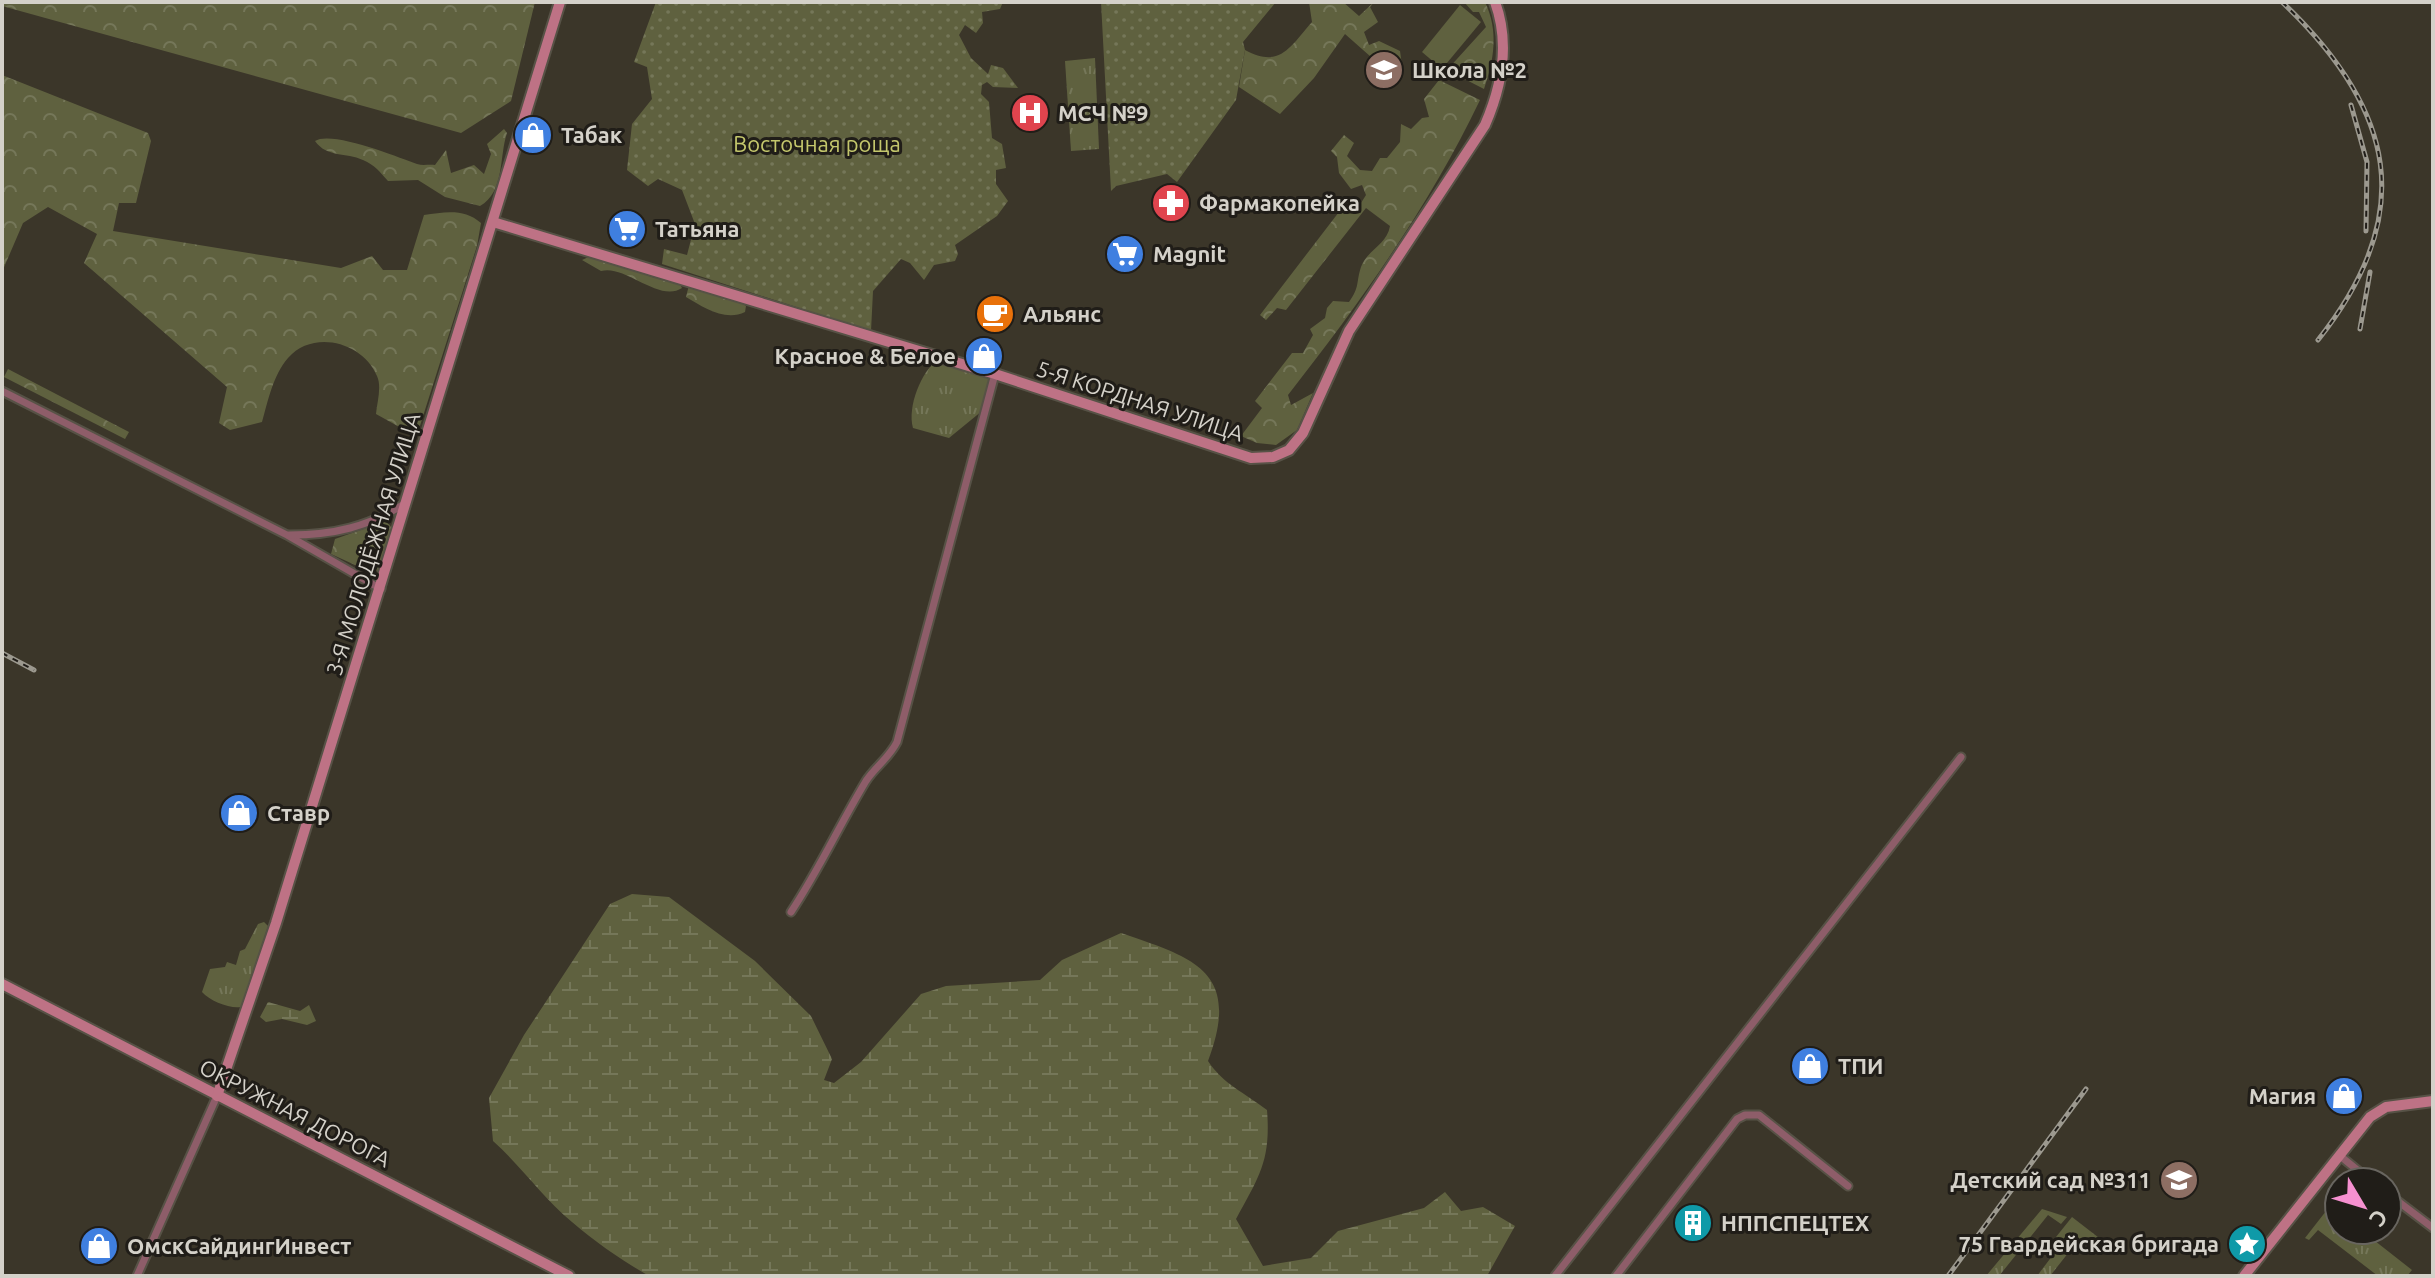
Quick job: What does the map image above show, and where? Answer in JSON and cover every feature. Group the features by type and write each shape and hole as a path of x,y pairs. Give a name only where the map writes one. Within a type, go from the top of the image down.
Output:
{"main road":[{"name":"3-Я МОЛОДЁЖНАЯ УЛИЦА","path":"217,1096 246,1018 381,589 560,2"},
{"name":"5-Я КОРДНАЯ УЛИЦА","path":"493,222 995,374 1251,458 1273,457 1289,450 1303,433 1356,319 1485,125 1496,98 1503,56 1502,22 1495,2"},
{"name":"ОКРУЖНАЯ ДОРОГА","path":"2,984 569,1276"},
{"path":"2244,1276 2370,1117 2386,1107 2433,1101"}],"street":[{"path":"791,912 821,867 866,782 884,763 897,742 995,374"},
{"path":"2,391 287,535 381,589"},
{"path":"287,535 348,530 380,520 408,501"},
{"path":"1555,1276 1961,757"},
{"path":"137,1276 217,1096"},
{"path":"1616,1276 1737,1119 1745,1115 1759,1115 1848,1186"},
{"path":"2339,1155 2352,1166"},
{"path":"2403,1205 2433,1228"}],"green space":[{"path":"2,2 535,2 511,101 461,133 2,6"},
{"name":"Восточная роща","path":"656,2 1003,2 1000,9 982,12 983,23 976,33 965,25 959,35 971,58 988,74 991,65 1003,68 1018,88 993,87 987,82 982,85 981,94 989,102 992,138 1002,144 1006,168 996,170 996,184 1008,201 997,216 955,245 958,254 955,261 934,265 924,280 910,263 901,259 873,291 871,331 662,264 664,249 687,255 695,224 682,190 658,179 648,186 627,170 632,124 652,99 647,67 634,62"},
{"path":"1101,2 1276,2 1243,42 1245,50 1236,100 1177,182 1167,174 1116,186 1111,191"},
{"path":"1309,2 1343,2 1359,16 1374,2 1370,7 1378,22 1364,32 1369,45 1379,41 1400,51 1402,65 1388,72 1345,34 1314,78 1280,114 1239,87 1245,50 1267,57 1276,56 1290,47 1312,22"},
{"path":"1464,2 1485,2 1492,24 1492,56 1484,89 1447,70 1486,27 1479,12 1473,12"},
{"path":"1460,5 1481,22 1442,69 1422,52"},
{"path":"1095,58 1099,149 1071,151 1065,61"},
{"path":"2,75 148,133 151,141 136,203 119,203 113,231 341,268 372,256 383,270 407,270 424,215 461,213 481,223 477,246 418,432 403,429 376,414 377,376 361,355 337,343 323,342 298,349 288,358 275,380 262,422 230,430 219,423 227,387 84,263 97,234 48,207 23,223 2,272"},
{"path":"1439,80 1480,100 1439,177 1367,289 1288,395 1291,405 1313,393 1297,430 1276,445 1257,443 1241,436 1262,408 1255,401 1292,353 1303,353 1313,335 1310,329 1325,318 1327,308 1333,301 1349,302 1364,261 1388,233 1390,226 1366,208 1286,310 1277,308 1266,320 1260,315 1342,208 1349,201 1361,203 1366,195 1362,185 1351,189 1339,173 1337,157 1331,151 1344,135 1354,143 1347,156 1360,170 1372,171 1380,158 1387,158 1400,142 1401,124 1411,129 1422,118 1429,117 1424,99"},
{"path":"504,129 507,133 497,183 494,192 480,206 445,197 418,180 388,181 367,162 325,150 315,141 335,139 349,142 422,165 435,165 446,150 451,173 474,165 484,174 491,154 487,144"},
{"path":"595,254 649,276 672,279 682,288 663,291 621,273 601,271 582,260"},
{"path":"689,285 734,298 746,306 745,312 730,315 707,309 686,297"},
{"path":"938,359 990,377 982,411 949,438 913,428 912,410 917,390 926,372"},
{"path":"8,369 129,432 125,439 4,377"},
{"path":"386,521 393,529 379,571 366,570 331,554 335,539"},
{"path":"632,894 669,897 755,961 811,1016 832,1059 824,1080 834,1083 861,1062 921,994 946,986 1040,980 1062,960 1121,933 1147,942 1190,961 1205,973 1215,988 1219,1007 1217,1031 1208,1061 1227,1082 1267,1110 1267,1142 1262,1168 1236,1219 1263,1266 1311,1258 1338,1231 1424,1208 1445,1192 1461,1211 1483,1207 1515,1226 1487,1276 649,1276 609,1251 572,1222 493,1141 489,1098 524,1035 610,904"},
{"path":"264,922 268,926 241,1007 226,1006 202,992 210,969 225,967 227,962 236,965 240,951 245,949 258,924"},
{"path":"268,1002 300,1011 309,1005 316,1021 307,1025 282,1019 266,1022 260,1017"},
{"path":"2042,1209 2067,1217 2061,1224 2048,1215 1999,1276 1986,1276"},
{"path":"2323,1215 2323,1234 2318,1230 2309,1240 2305,1238"},
{"path":"2072,1217 2103,1241 2096,1249 2080,1238 2050,1276 2037,1276 2062,1243 2056,1237"},
{"path":"2339,1246 2381,1246 2412,1270 2407,1276 2378,1276"}],"railway":[{"path":"2282,2 2320,42 2350,82 2370,122 2380,164 2381,205 2371,249 2350,293 2318,340"},
{"path":"2351,105 2367,162 2366,231"},
{"path":"2360,329 2370,272"},
{"path":"2,653 34,670"},
{"path":"1948,1276 2086,1089"}],"place":[{"name":"Школа №2","path":"1384,70"},
{"name":"МСЧ №9","path":"1030,113"},
{"name":"Табак","path":"533,135"},
{"name":"Фармакопейка","path":"1171,203"},
{"name":"Татьяна","path":"627,229"},
{"name":"Magnit","path":"1125,254"},
{"name":"Альянс","path":"995,314"},
{"name":"Красное & Белое","path":"984,356"},
{"name":"Ставр","path":"239,813"},
{"name":"ТПИ","path":"1810,1066"},
{"name":"Магия","path":"2344,1096"},
{"name":"Детский сад №311","path":"2179,1180"},
{"name":"НППСПЕЦТЕХ","path":"1693,1223"},
{"name":"75 Гвардейская бригада","path":"2247,1244"},
{"name":"ОмскСайдингИнвест","path":"99,1246"}]}
